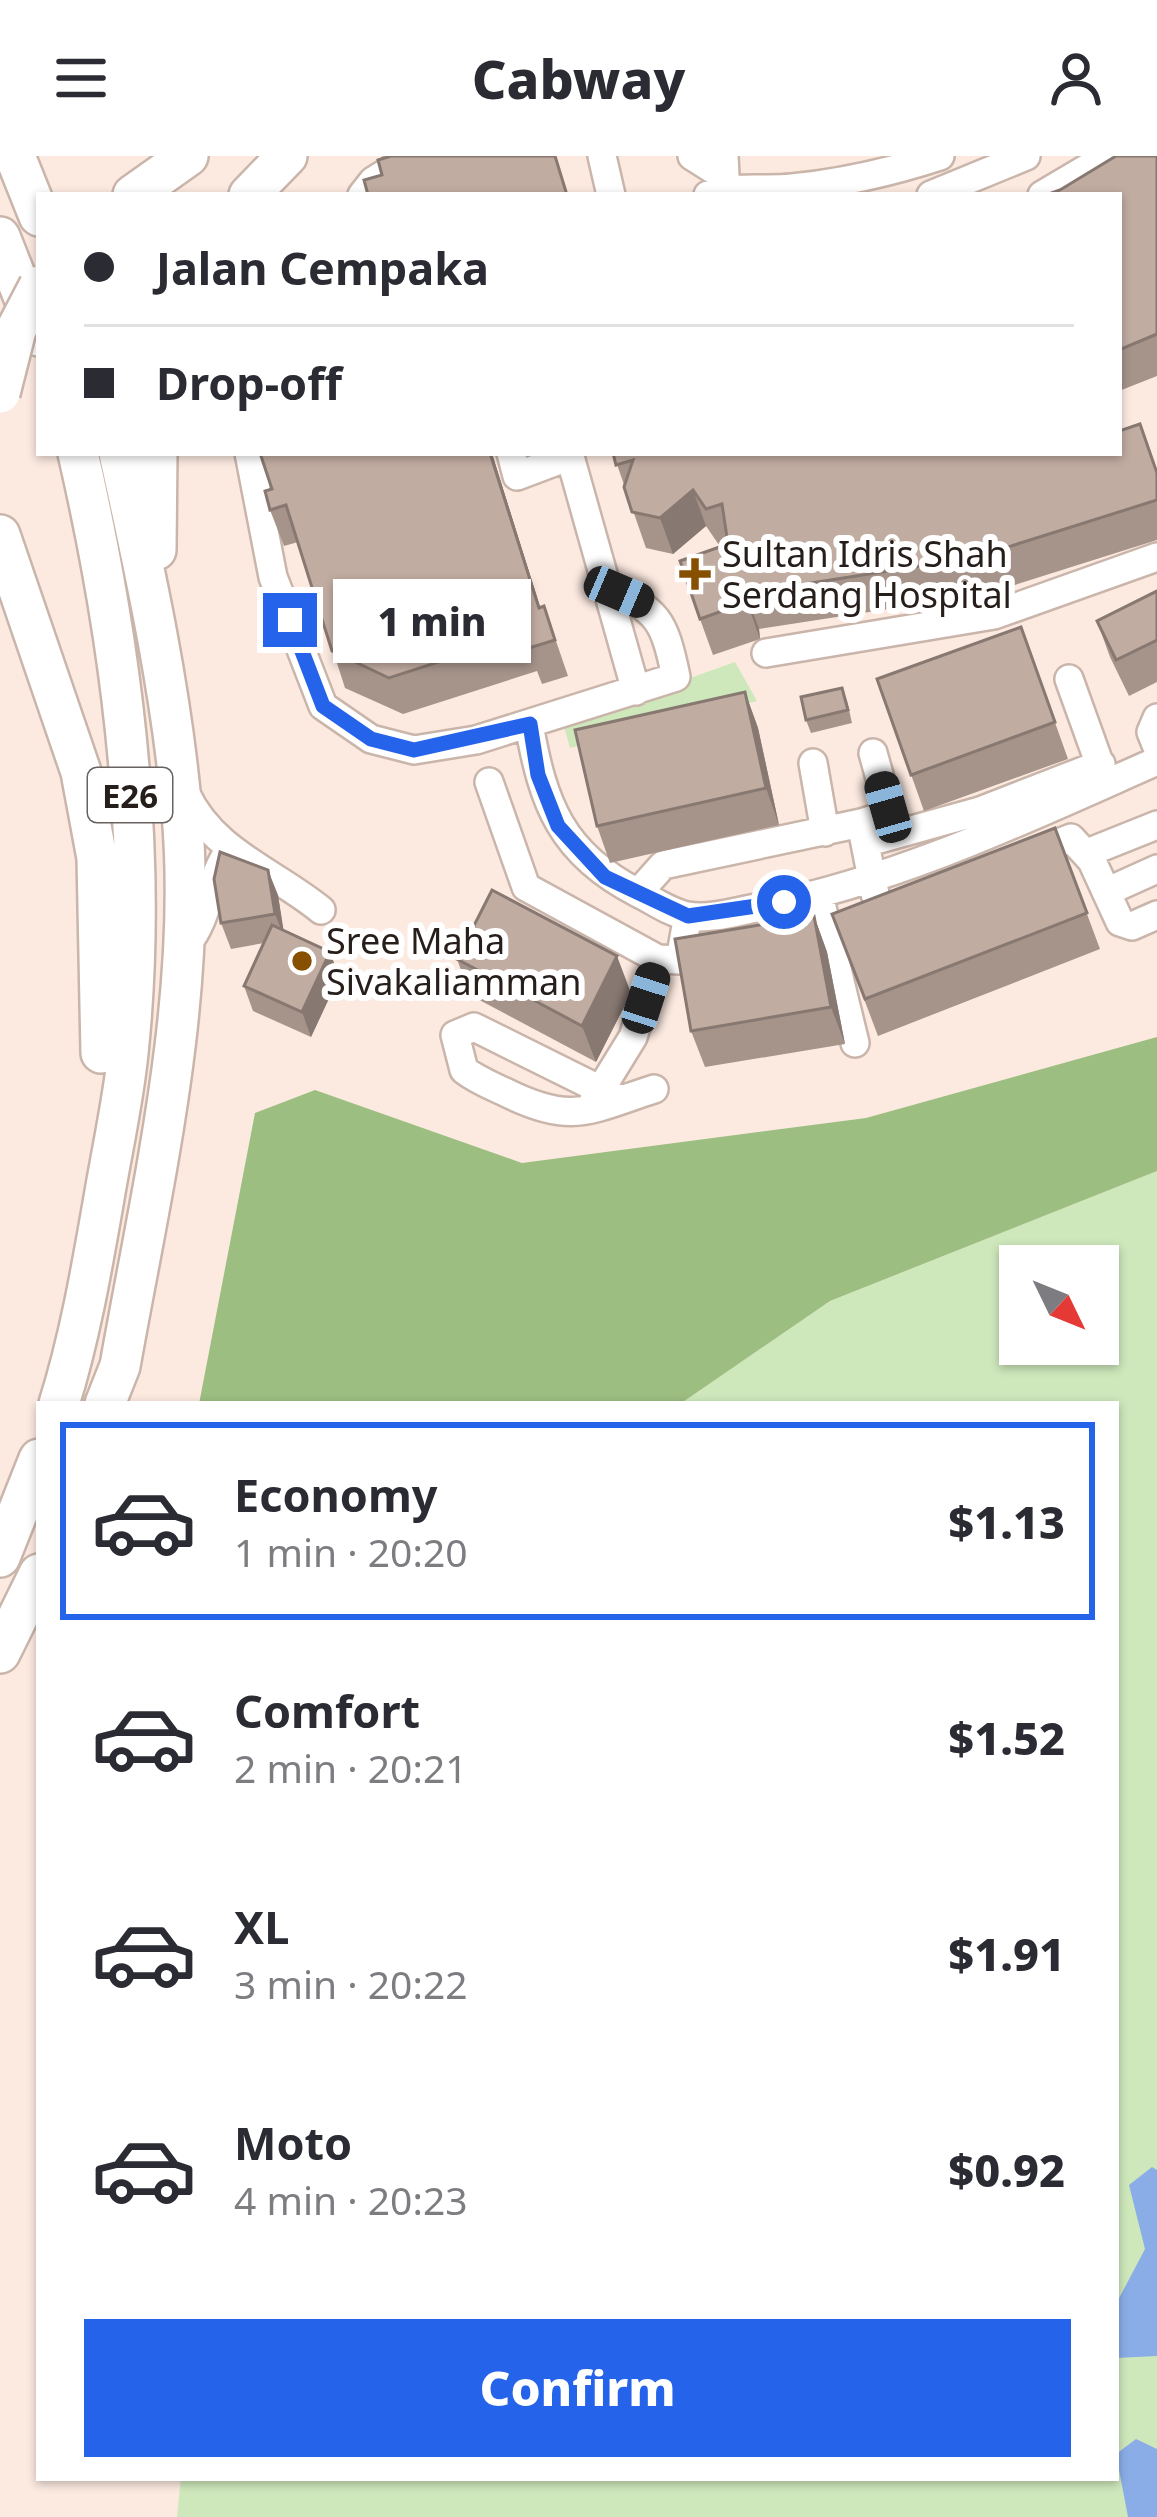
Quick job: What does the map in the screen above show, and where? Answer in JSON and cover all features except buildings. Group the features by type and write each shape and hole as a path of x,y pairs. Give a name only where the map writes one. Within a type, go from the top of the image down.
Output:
{"highway":[{"path":"15,156 36,208"},
{"path":"137,192 188,156"},
{"path":"252,192 287,156"},
{"path":"0,237 36,328"},
{"path":"0,393 16,330 36,292"},
{"name":"E26","path":"60,1401 92,1267 132,996 133,824 108,584 79,456"},
{"name":"E26","path":"106,1401 120,1366 166,1108 183,948 182,813 156,642 120,456"},
{"path":"156,642 158,456"},
{"path":"0,535 62,707 98,858 104,1003 101,1070 113,1141"},
{"path":"0,1557 36,1467"},
{"path":"0,1653 36,1580"}],"street":[{"path":"364,192 373,181 413,156"},
{"path":"602,156 610,192"},
{"path":"692,156 721,182 789,188 889,173 940,156"},
{"path":"938,192 1026,156"},
{"path":"1047,192 1108,156"},
{"path":"250,456 273,577 331,714 371,739 414,750 530,724 676,677 662,620 646,603 604,583"},
{"path":"512,456 517,476 567,456"},
{"path":"570,456 636,691"},
{"path":"766,653 994,615 1157,557"},
{"path":"1069,679 1104,773"},
{"path":"1157,718 1151,732 1157,747"},
{"path":"530,724 538,775 558,826 605,877 688,916 818,896 872,881 1006,825 1104,773"},
{"path":"863,833 888,807 873,753"},
{"path":"638,893 663,865 825,832 863,833 980,811 1157,760"},
{"path":"813,763 825,832"},
{"path":"176,774 195,813 229,851 284,880 321,910"},
{"path":"489,782 526,886 540,899 681,959"},
{"path":"1006,825 1005,864 1071,838 1087,853 1125,926 1157,915"},
{"path":"1087,853 1157,825"},
{"path":"863,833 882,908 910,902"},
{"path":"183,948 205,916 219,865 229,851"},
{"path":"1106,892 1157,869"},
{"path":"818,896 818,936 855,1043"},
{"path":"655,1089 603,1100 633,1037 681,959 688,916"}],"green space":[{"path":"735,662 757,701 570,748 563,723"},
{"path":"1157,1037 1157,1171 830,1301 684,1401 200,1401 255,1113 315,1090 522,1163 866,1118"},
{"path":"1157,1171 1157,2517 177,2517 181,2481 1119,2481 1119,1401 684,1401 830,1301"}],"water":[{"path":"1152,2167 1157,2170 1157,2356 1119,2358 1119,2298 1145,2249 1129,2185"},
{"path":"1136,2439 1157,2449 1157,2517 1128,2517 1119,2452"}],"place":[{"name":"Sultan Idris Shah Serdang Hospital","path":"695,574"},
{"name":"Sree Maha Sivakaliamman","path":"302,961"}],"route":[{"path":"290,620 323,706 371,739 414,750 476,740 530,724 538,775 558,826 605,877 688,916 784,902"}]}
